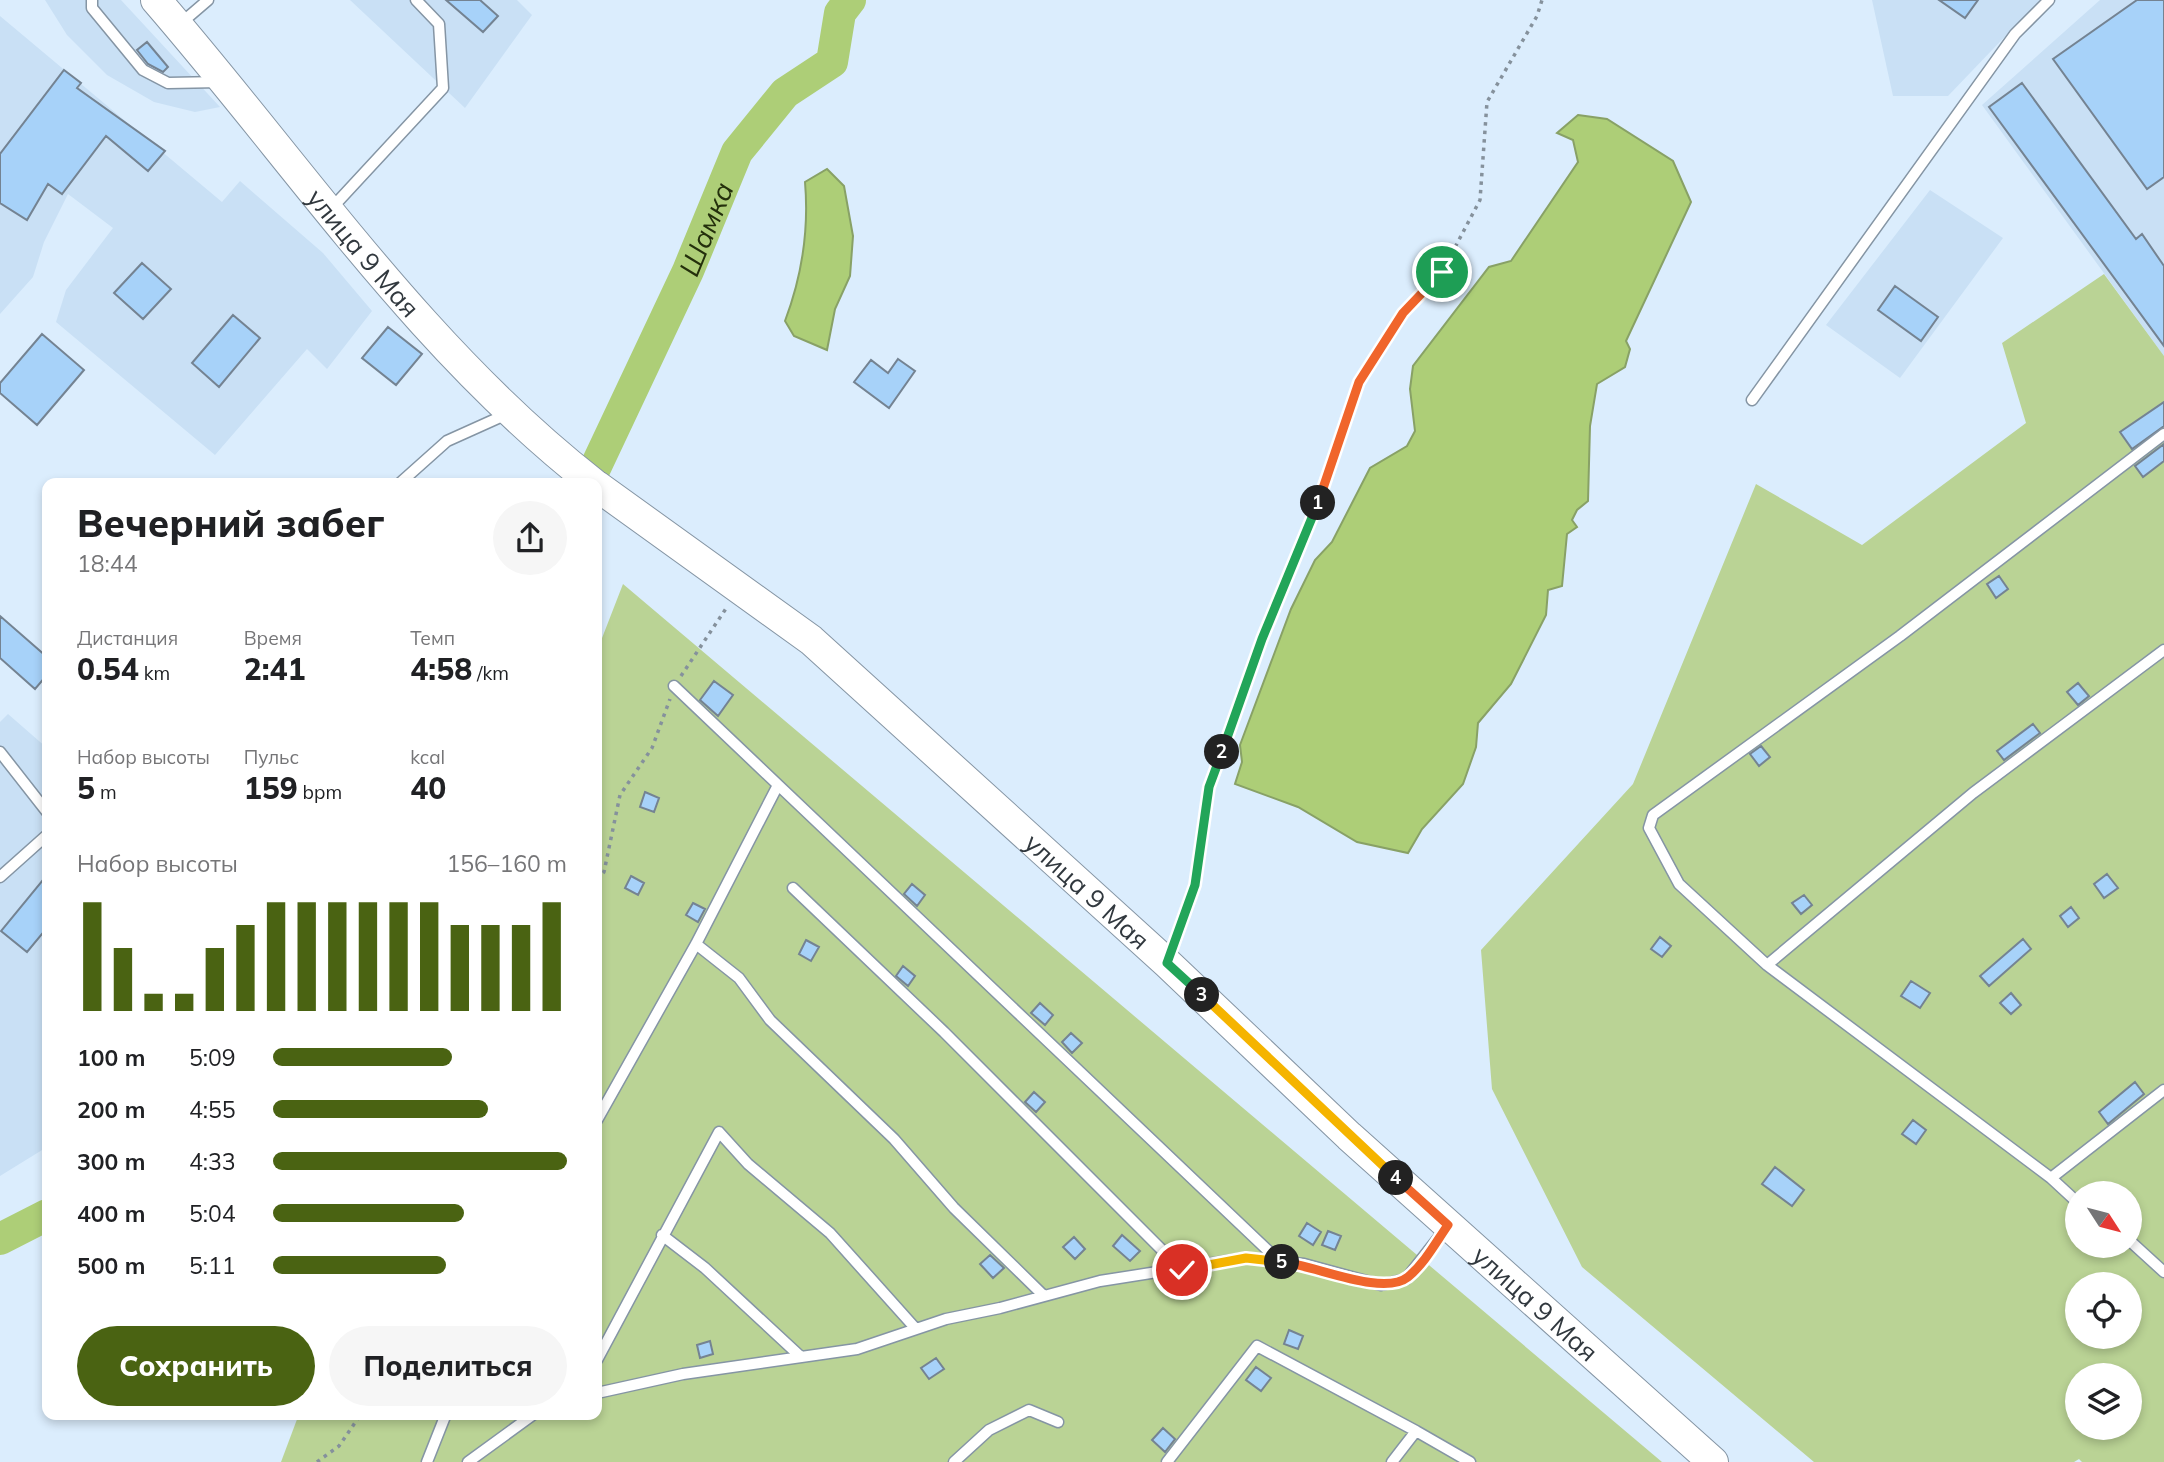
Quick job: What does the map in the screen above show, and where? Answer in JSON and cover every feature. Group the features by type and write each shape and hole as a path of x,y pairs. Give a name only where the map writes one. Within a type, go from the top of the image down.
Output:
{"main road":[{"name":"улица 9 Мая","path":"156,0 378,273 509,412 588,478"},
{"name":"улица 9 Мая","path":"602,489 811,639 1167,963 1349,1136 1713,1462"}],"lane":[{"path":"92,0 92,8 143,70 168,83 224,82"},
{"path":"178,26 208,0"},
{"path":"328,212 443,88 439,23 416,0"},
{"path":"1752,400 2015,34 2049,0"},
{"path":"406,478 447,441 509,412"},
{"path":"2065,1191 1767,965 1679,884 1649,828 1653,815 1900,636 2164,435"},
{"path":"1767,965 1973,793 2164,650"},
{"path":"674,686 1279,1261"},
{"path":"0,752 42,806"},
{"path":"602,1111 696,944 778,785"},
{"path":"0,877 42,839"},
{"path":"793,888 944,1032 1182,1270"},
{"path":"696,944 739,978 770,1020 894,1139 954,1208 1043,1295"},
{"path":"2051,1178 2164,1090"},
{"path":"602,1350 719,1132 748,1164 830,1233 916,1329"},
{"path":"602,1393 683,1374 857,1349 916,1329 1043,1295 1122,1277 1182,1270 1246,1258 1304,1264 1381,1285 1406,1279 1448,1225"},
{"path":"662,1235 705,1268 801,1357"},
{"path":"2142,1252 2164,1272"},
{"path":"1167,1462 1256,1346 1470,1462"},
{"path":"954,1462 989,1430 1029,1410 1058,1422"},
{"path":"427,1462 444,1420"},
{"path":"468,1462 526,1420"},
{"path":"1392,1462 1416,1431"}],"path":[{"path":"1167,963 1195,885 1209,787 1262,639 1315,513 1359,382 1403,313 1442,272 1480,200 1488,102 1537,16 1542,0"},
{"path":"602,874 620,795 652,748 674,686 739,588"},
{"path":"317,1462 339,1446 357,1420"}],"shaded area":[{"path":"45,0 121,0 220,107 195,112 154,102 107,75 67,35"},
{"path":"350,0 517,0 532,15 465,108"},
{"path":"1872,0 2040,0 1948,96 1893,96"},
{"path":"2100,0 2164,0 2164,356 1982,105"},
{"path":"0,16 222,202 240,181 323,253 372,311 327,369 307,349 215,455 56,322 66,290 113,228 68,194 44,242 33,277 0,314"},
{"path":"1578,115 1607,119 1673,161 1691,202 1626,341 1630,349 1625,367 1597,384 1590,426 1588,501 1577,510 1572,520 1577,527 1567,534 1562,586 1548,590 1546,615 1511,684 1478,723 1476,747 1463,784 1422,829 1408,853 1357,842 1298,807 1235,784 1242,762 1240,745 1291,609 1315,560 1332,542 1370,468 1407,446 1415,431 1410,389 1413,366 1489,267 1511,261 1578,162 1573,140 1557,133"},
{"path":"827,169 844,186 853,236 850,276 835,309 827,350 794,336 785,321 803,252 805,182"},
{"path":"1930,190 2003,238 1900,378 1826,325"},
{"path":"2104,274 2164,356 2164,1462 2082,1462 2079,1459 2074,1462 1814,1462 1582,1267 1492,1089 1481,950 1633,784 1756,484 1862,545 2026,423 2002,343"},
{"path":"623,584 1662,1462 281,1462 297,1420 602,1420 602,638"},
{"path":"8,714 42,744 42,1150 0,1176 0,722"}],"building":[{"path":"446,0 480,0 498,16 483,32"},
{"path":"1939,0 1978,0 1965,18"},
{"path":"2137,0 2164,0 2164,177 2147,189 2053,59"},
{"path":"147,42 168,67 163,72 148,64 137,50"},
{"path":"64,70 81,83 77,88 165,151 148,171 106,136 62,194 48,184 27,220 0,203 0,154"},
{"path":"2022,83 2136,239 2142,234 2164,266 2164,346 1989,107"},
{"path":"142,263 171,289 143,319 114,293"},
{"path":"1895,286 1938,317 1921,341 1878,310"},
{"path":"233,315 260,338 219,387 192,363"},
{"path":"388,327 422,354 396,385 362,358"},
{"path":"42,334 84,370 37,425 0,393 0,383"},
{"path":"898,359 915,371 889,408 854,382 871,360 888,373"},
{"path":"2164,402 2164,426 2132,449 2120,432"},
{"path":"2164,444 2164,461 2143,477 2135,466"},
{"path":"1999,576 2008,589 1996,598 1987,584"},
{"path":"0,616 42,653 42,681 35,689 0,658"},
{"path":"714,681 733,695 718,716 700,700"},
{"path":"2078,683 2089,696 2078,705 2067,692"},
{"path":"2033,724 2040,733 2004,760 1997,751"},
{"path":"1761,746 1770,757 1759,766 1750,754"},
{"path":"645,792 659,798 654,812 640,807"},
{"path":"2107,874 2118,888 2104,898 2094,884"},
{"path":"631,876 644,883 638,895 625,888"},
{"path":"42,881 42,934 27,952 1,931"},
{"path":"912,884 925,895 917,906 904,894"},
{"path":"1804,895 1812,905 1801,914 1792,903"},
{"path":"693,903 705,909 698,922 686,915"},
{"path":"2071,907 2079,918 2068,927 2060,916"},
{"path":"1660,937 1671,946 1662,957 1651,949"},
{"path":"2023,939 2031,949 1989,986 1980,976"},
{"path":"806,940 819,947 811,961 799,954"},
{"path":"903,966 915,976 908,986 896,976"},
{"path":"1911,981 1930,993 1920,1008 1901,996"},
{"path":"2011,993 2021,1005 2011,1014 2000,1003"},
{"path":"1040,1003 1053,1015 1045,1025 1031,1013"},
{"path":"1071,1033 1082,1043 1072,1053 1062,1042"},
{"path":"2135,1082 2144,1094 2108,1124 2099,1112"},
{"path":"1034,1092 1045,1102 1036,1112 1025,1102"},
{"path":"1913,1120 1926,1130 1916,1144 1902,1134"},
{"path":"1775,1167 1804,1190 1792,1206 1762,1184"},
{"path":"1307,1223 1321,1232 1313,1245 1299,1236"},
{"path":"1328,1231 1341,1236 1335,1250 1322,1245"},
{"path":"1122,1235 1140,1251 1130,1261 1113,1246"},
{"path":"1074,1237 1085,1249 1075,1259 1063,1247"},
{"path":"990,1255 1004,1268 993,1278 980,1264"},
{"path":"1289,1330 1303,1336 1298,1349 1284,1344"},
{"path":"710,1341 713,1354 700,1358 697,1345"},
{"path":"936,1358 944,1369 929,1379 921,1368"},
{"path":"1256,1367 1271,1378 1261,1391 1246,1380"},
{"path":"1163,1428 1175,1439 1165,1452 1152,1440"}],"waterway":[{"name":"Шамка","path":"590,478 688,271 737,152 785,93 832,62 840,13 850,0"},
{"name":"Шамка","path":"0,1239 42,1218"}],"route":[{"path":"1182,1270 1246,1258 1304,1264 1381,1285 1406,1279 1424,1260 1448,1225 1349,1136 1167,963 1195,885 1209,787 1262,639 1315,513 1359,382 1403,313 1442,272"}]}
